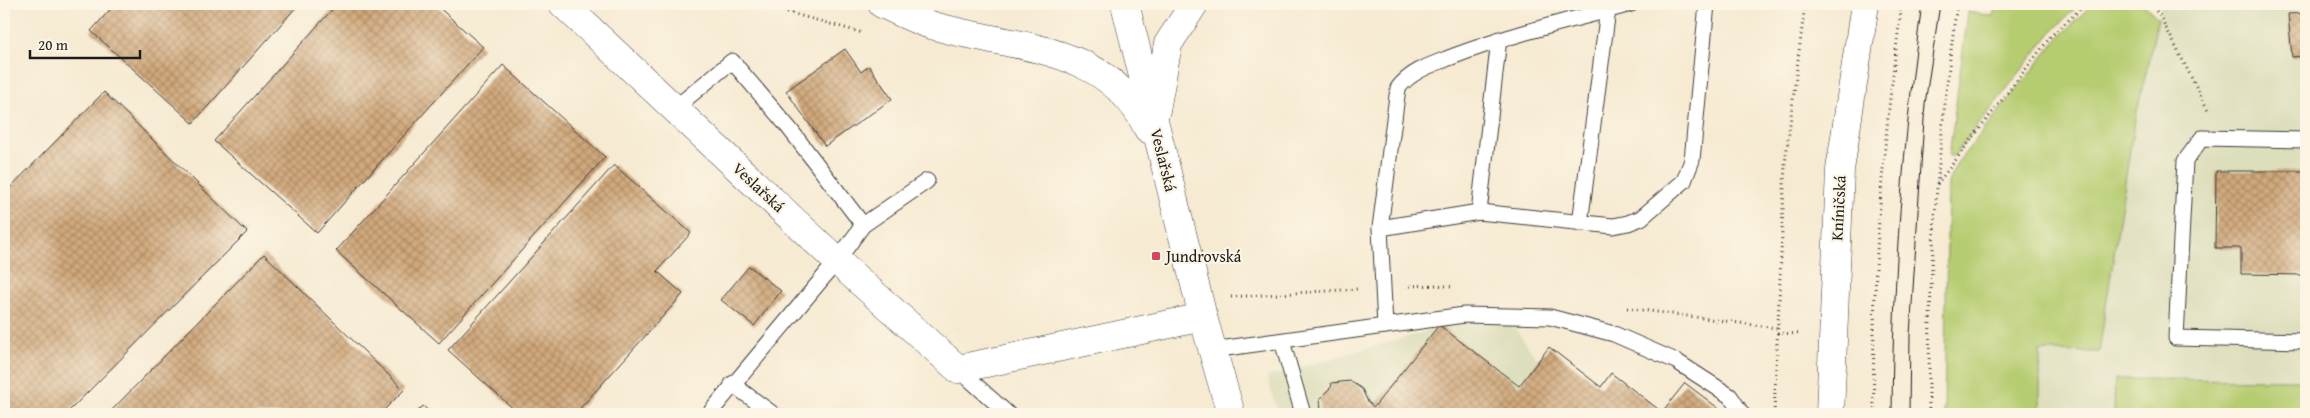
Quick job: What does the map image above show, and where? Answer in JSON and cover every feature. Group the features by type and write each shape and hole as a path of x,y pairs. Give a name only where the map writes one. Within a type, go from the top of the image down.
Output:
{"street":[{"name":"Veslařská","path":"563,4 837,261 958,369"},
{"path":"882,4 931,25 1040,49 1077,60 1097,71 1131,100 1143,117 1166,167"},
{"name":"Veslařská","path":"1125,4 1203,317 1231,414"},
{"path":"1154,119 1168,44 1194,4"},
{"name":"Kníničská","path":"1830,414 1840,170 1865,4"},
{"path":"958,369 1203,317"}],"lane":[{"path":"1385,326 1380,228 1398,88 1405,79 1418,71 1500,39 1631,4"},
{"path":"1380,228 1479,212 1613,226 1628,224 1641,218 1684,181 1692,160 1707,4"},
{"path":"1580,223 1608,10"},
{"path":"1479,212 1500,39"},
{"path":"675,108 732,62 789,128 863,225"},
{"path":"2306,139 2202,138 2185,161 2176,338 2306,341"},
{"path":"709,414 732,384 837,261 863,225 926,181"},
{"path":"1212,350 1464,315 1550,317 1614,334 1676,361 1730,396 1742,414"},
{"path":"1282,341 1302,414"},
{"name":"Veslařská","path":"958,369 1008,414"},
{"path":"732,384 773,414"}],"path":[{"path":"1774,414 1784,164 1805,4"},
{"path":"1874,414 1872,337 1879,220 1888,102 1902,4"},
{"path":"1929,414 1931,264 1936,184 1943,104 1957,4"},
{"path":"1936,184 2052,35 2086,4"},
{"path":"2149,4 2159,14 2222,138"},
{"path":"2154,9 2156,4"},
{"path":"1228,297 1436,285"}],"shaded area":[{"path":"2161,4 2306,4 2306,414 2040,414 2040,350 2099,351 2133,130"},
{"path":"1502,310 1576,414 1278,414 1267,377"}],"green space":[{"path":"1996,4 2079,4 2050,34 1954,156 1949,156 1968,12 1993,16"},
{"path":"2092,4 2143,4 2158,18 2133,130 2099,352 2040,351 2040,414 1944,414 1948,182 1957,163 2056,41"},
{"path":"2115,379 2306,380 2306,414 2114,414"}],"building":[{"path":"115,4 299,4 193,123 91,31"},
{"path":"337,4 435,4 483,47 317,233 214,141"},
{"path":"2306,13 2306,56 2292,57 2288,14"},
{"path":"845,49 861,72 869,66 892,99 825,146 786,91"},
{"path":"503,65 605,157 439,343 336,251"},
{"path":"104,92 247,232 66,414 4,414 4,194"},
{"path":"614,165 691,233 657,271 683,294 575,414 519,414 448,350"},
{"path":"2216,171 2306,171 2306,275 2241,274 2241,248 2215,248"},
{"path":"264,254 404,390 380,414 108,414"},
{"path":"749,266 781,291 754,326 721,300"},
{"path":"1439,325 1519,386 1549,347 1601,387 1611,373 1662,412 1685,383 1726,414 1321,414 1320,398 1332,386 1331,383 1350,381 1362,389 1368,402 1374,407"},
{"path":"423,406 432,414 415,414"}],"tram line":[{"path":"1892,414 1894,311 1900,209 1909,106 1922,4"},
{"path":"1909,414 1910,335 1925,104 1940,4"}],"place":[{"name":"Jundrovská","path":"1156,256"}]}
